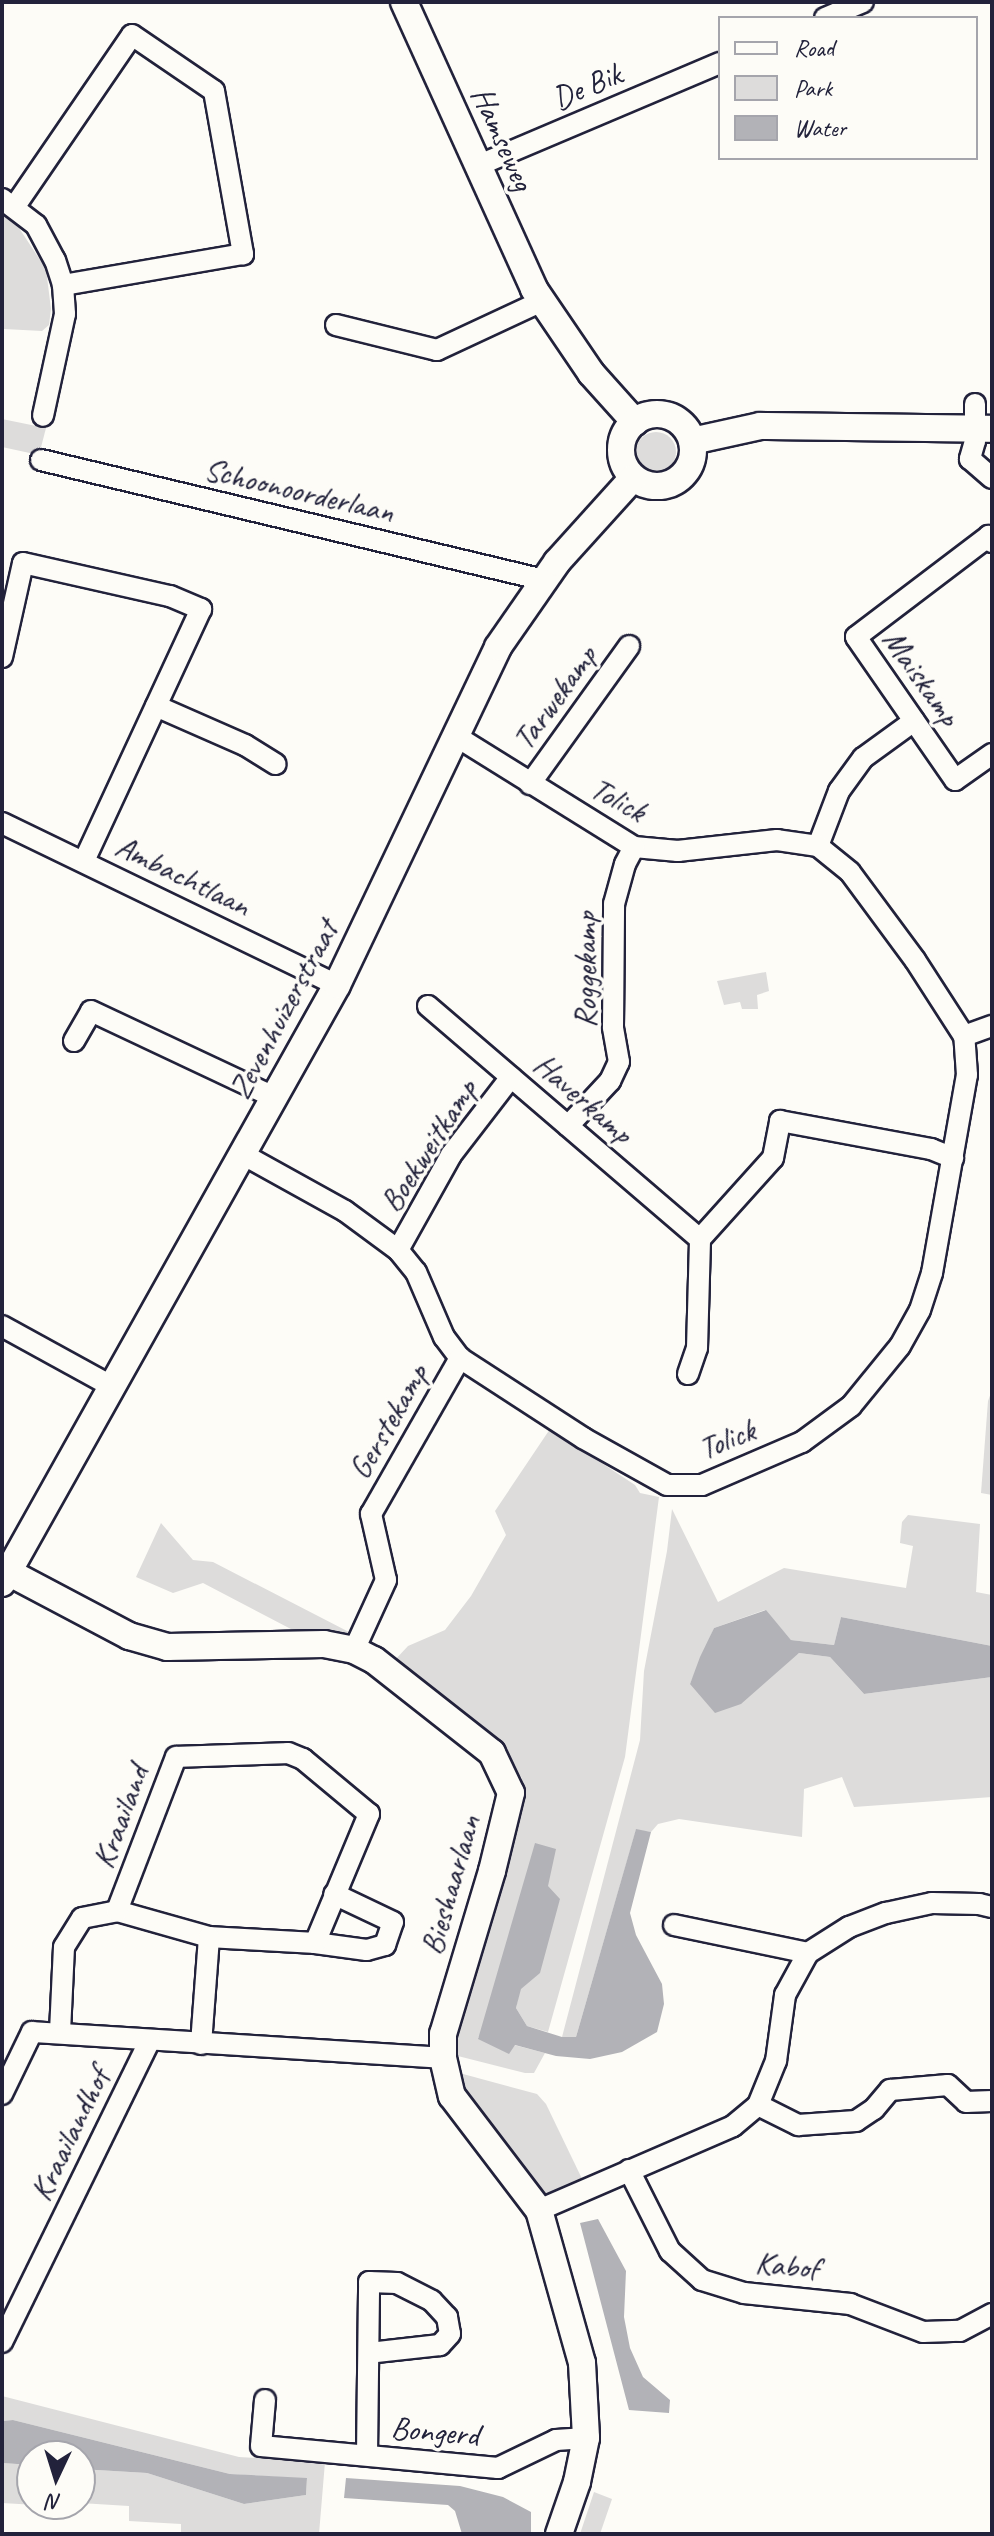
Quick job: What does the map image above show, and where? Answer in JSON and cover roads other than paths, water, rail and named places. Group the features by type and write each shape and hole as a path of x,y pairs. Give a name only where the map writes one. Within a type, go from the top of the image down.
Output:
{"street":[{"name":"Hamseweg","path":"404,2 477,166 542,301 591,373 635,422"},
{"path":"830,16 863,2"},
{"path":"43,416 65,314 63,285 55,260 36,225 8,203 132,35 214,91 243,254 63,285"},
{"name":"De Bik","path":"477,166 718,64"},
{"path":"336,325 437,350 542,301"},
{"path":"651,414 669,416 684,426 692,441 691,464 676,481 654,487 633,478 624,465 621,449 625,434 635,422 651,414"},
{"path":"692,441 760,426 981,420 970,459 992,478"},
{"name":"Schoonoorderlaan","path":"41,460 544,580"},
{"name":"Zevenhuizerstraat","path":"5,1578 337,985 498,647 544,580 633,478"},
{"name":"Maiskamp","path":"992,542 989,536 856,637 955,780 992,754"},
{"path":"2,657 23,563 170,596 201,609 84,861"},
{"name":"Tarwekamp","path":"530,784 629,646"},
{"path":"156,706 245,745 275,764"},
{"path":"818,846 839,791 863,758 914,721"},
{"name":"Tolick","path":"244,1155 345,1211 398,1250 416,1272 444,1337 460,1358 583,1438 667,1485 702,1485 802,1442 851,1406 900,1346 920,1310 932,1273 967,1075 964,1036 915,960 850,872 818,846 777,840 678,851 634,847 456,736"},
{"name":"Ambachtlaan","path":"2,823 337,985"},
{"name":"Roggekamp","path":"568,1126 610,1081 619,1062 613,1027 614,904 625,864 634,847"},
{"name":"Haverkamp","path":"428,1006 700,1239"},
{"path":"74,1041 91,1011 276,1098"},
{"path":"964,1036 992,1026"},
{"name":"Boekweitkamp","path":"398,1250 451,1155 511,1077"},
{"path":"688,1374 697,1348 700,1239 773,1158 780,1121 931,1149 953,1158"},
{"path":"2,1326 113,1387"},
{"name":"Gerstekamp","path":"354,1650 386,1580 371,1514 460,1358"},
{"name":"Bieshaarlaan","path":"5,1578 129,1636 167,1647 324,1644 354,1650 374,1660 492,1753 511,1793 492,1871 443,2034 443,2058 452,2096 539,2210 582,2363 586,2438 577,2482 559,2534"},
{"name":"Kraailand","path":"117,1911 176,1757 288,1753 303,1759 369,1814 315,1943"},
{"name":"Kraailand","path":"60,2032 64,1947 82,1918 117,1911 209,1937 315,1943 367,1950 385,1945 393,1922 334,1894"},
{"path":"539,2210 733,2126 758,2105 776,2061 785,1995 808,1953 849,1927 886,1913 932,1903 992,1907"},
{"path":"674,1925 808,1953"},
{"path":"201,2044 209,1937"},
{"name":"Kraailandhof","path":"2,2094 32,2032 443,2058"},
{"name":"Kraailandhof","path":"2,2342 150,2040"},
{"path":"758,2105 798,2125 856,2121 874,2109 890,2090 948,2085 966,2102 992,2101"},
{"name":"Kabof","path":"629,2170 670,2251 702,2280 744,2293 850,2304 923,2332 960,2331 992,2314"},
{"name":"Bongerd","path":"367,2455 369,2282 397,2283 432,2301 447,2317 450,2334 440,2345 369,2353"},
{"name":"Bongerd","path":"265,2400 261,2446 498,2468 556,2440 586,2438"}],"water":[{"path":"766,1610 791,1640 834,1645 841,1617 992,1646 992,1677 864,1694 830,1657 799,1653 741,1704 715,1713 690,1684 714,1628"},
{"path":"636,1829 651,1832 630,1913 636,1935 662,1984 664,2004 657,2032 622,2052 590,2059 556,2056 515,2045 509,2054 478,2039 535,1843 556,1849 548,1886 560,1899 540,1973 521,1989 516,2008 527,2026 562,2037 576,2037"},
{"path":"598,2219 626,2271 624,2317 630,2348 643,2377 670,2400 669,2413 629,2410 580,2223"},
{"path":"13,2420 93,2440 16,2440 16,2464 2,2463 2,2421"},
{"path":"96,2441 230,2474 307,2478 306,2495 244,2504 147,2473 96,2470"},
{"path":"346,2478 460,2486 503,2497 531,2512 531,2533 462,2534 455,2511 448,2505 344,2498"}]}
